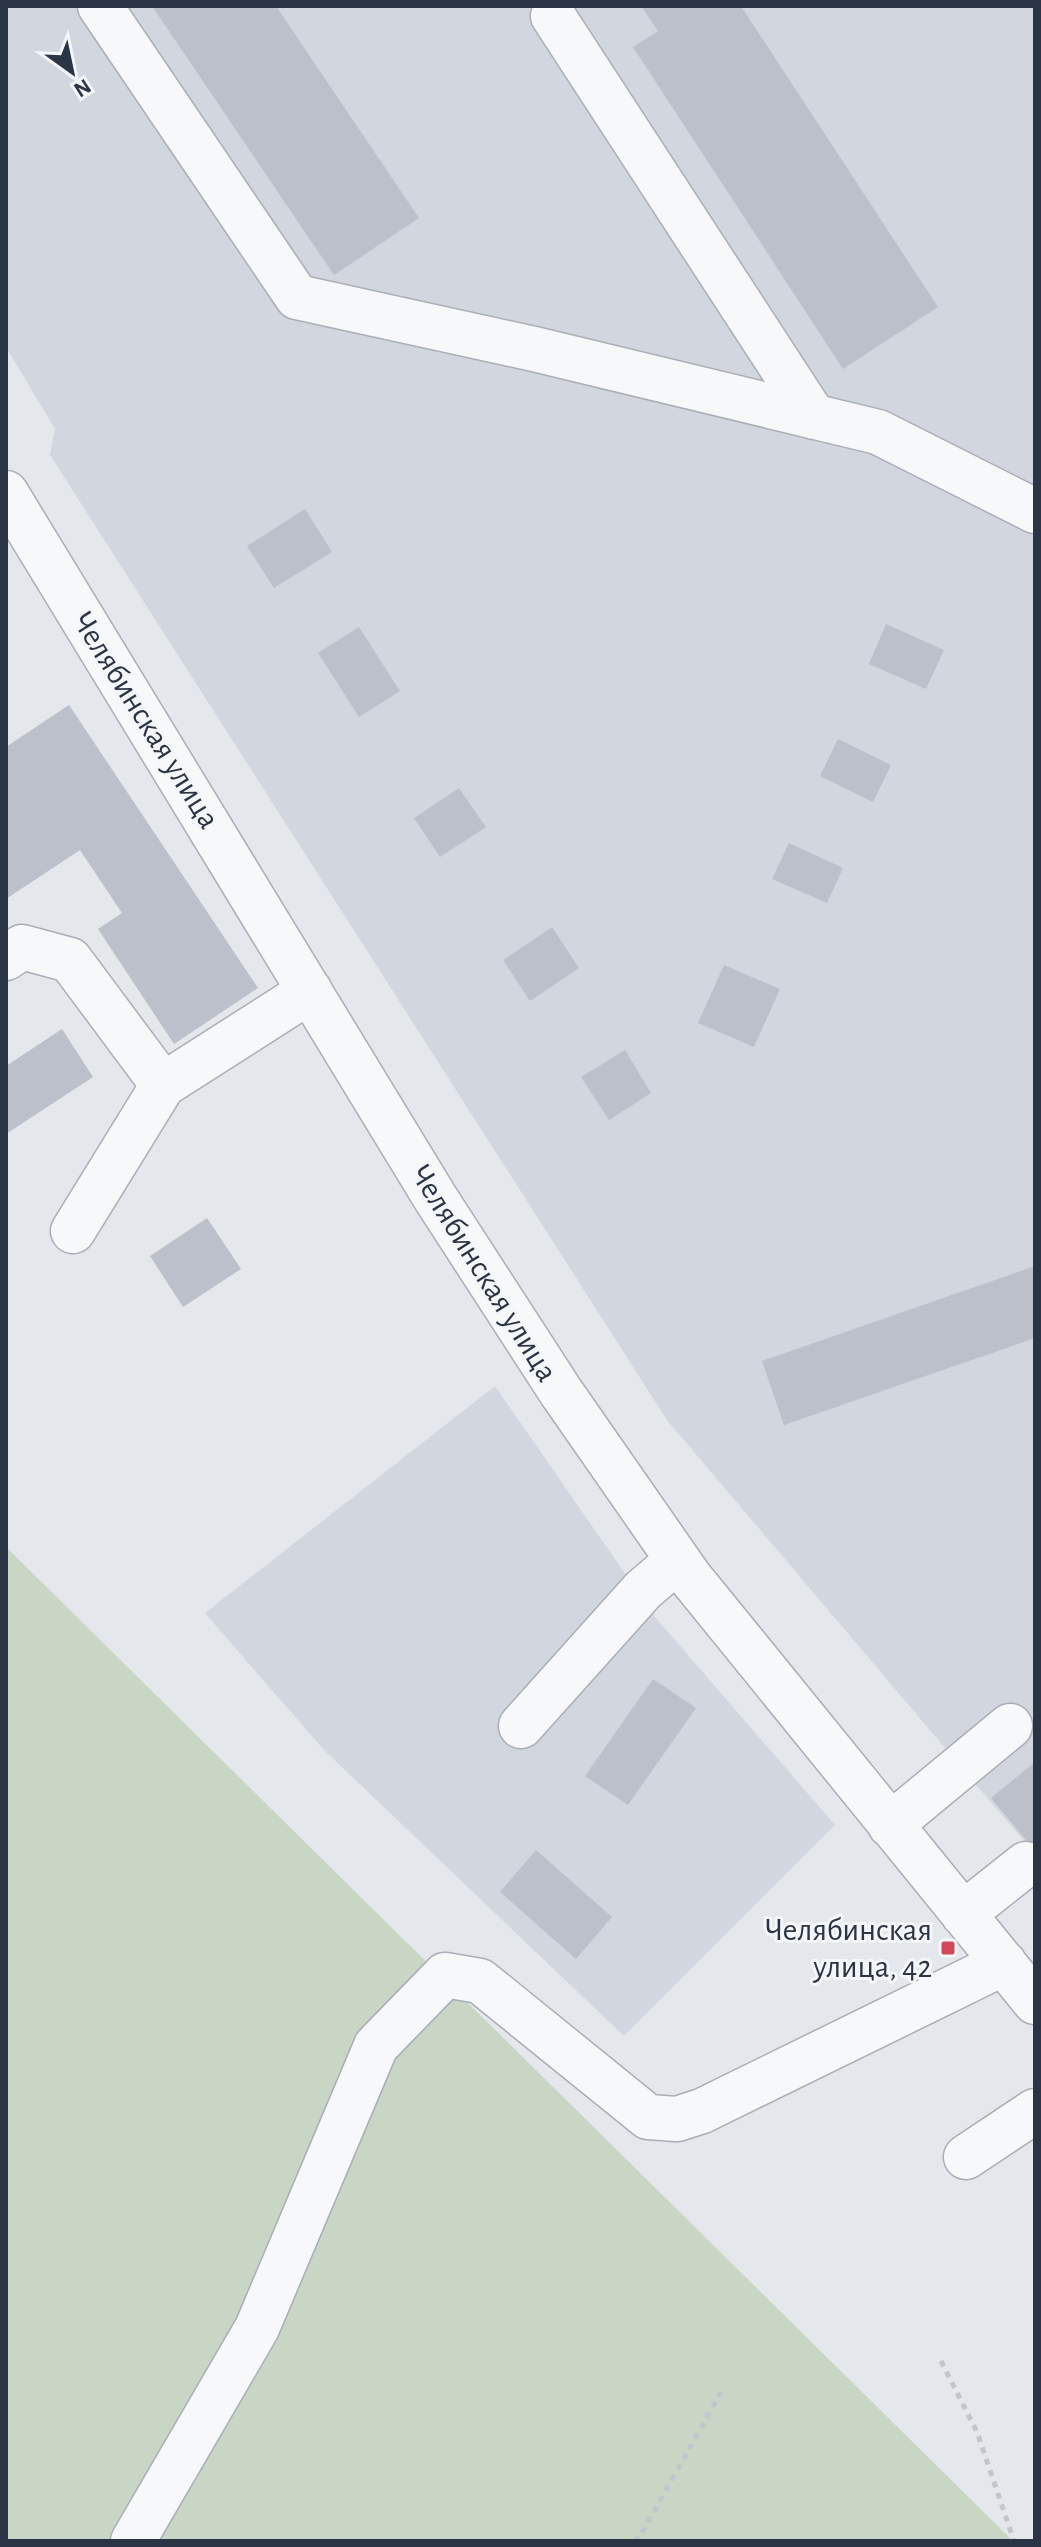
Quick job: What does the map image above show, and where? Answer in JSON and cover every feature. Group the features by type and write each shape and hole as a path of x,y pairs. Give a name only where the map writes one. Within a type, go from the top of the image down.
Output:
{"street":[{"path":"100,6 297,297 534,349 878,432 1035,511"},
{"path":"553,16 814,417"},
{"name":"Челябинская улица","path":"6,493 436,1199 552,1380 678,1560 1035,2002"},
{"path":"6,958 22,947 70,960 163,1085"},
{"path":"73,1231 163,1085 310,991"},
{"path":"521,1726 643,1590 678,1560"},
{"path":"890,1825 1010,1726"},
{"path":"963,1914 1026,1864"},
{"path":"133,2541 257,2328 376,2046 445,1975 480,1981 648,2117 677,2119 702,2111 1004,1963"},
{"path":"966,2157 1035,2111"}],"path":[{"path":"941,2361 977,2432 1014,2541"},
{"path":"634,2541 639,2538 721,2392"}],"shaded area":[{"path":"6,6 1035,6 1035,1854 667,1420 50,455 55,429 6,347"},
{"path":"495,1386 655,1617 835,1825 624,2036 324,1750 205,1613"}],"green space":[{"path":"6,1547 1013,2541 6,2541"}],"building":[{"path":"152,6 276,6 419,218 334,275"},
{"path":"641,6 741,6 938,307 843,369 633,47 658,31"},
{"path":"305,509 332,552 274,588 247,546"},
{"path":"886,624 944,650 926,689 869,664"},
{"path":"359,627 400,691 359,717 318,653"},
{"path":"69,705 258,988 174,1044 98,929 122,913 80,850 6,899 6,747"},
{"path":"838,739 891,765 873,802 820,776"},
{"path":"459,788 486,827 440,857 414,818"},
{"path":"789,843 843,868 827,903 772,879"},
{"path":"552,927 579,968 530,1001 503,960"},
{"path":"724,965 780,989 754,1047 698,1023"},
{"path":"62,1029 93,1077 6,1134 6,1066"},
{"path":"625,1050 651,1093 609,1120 581,1077"},
{"path":"207,1218 241,1269 183,1307 150,1256"},
{"path":"1035,1266 1035,1338 784,1425 762,1361"},
{"path":"653,1679 696,1708 628,1805 585,1776"},
{"path":"1035,1762 1035,1851 991,1798"},
{"path":"536,1850 612,1917 576,1959 500,1892"}],"place":[{"name":"Челябинская улица, 42","path":"948,1948"}]}
